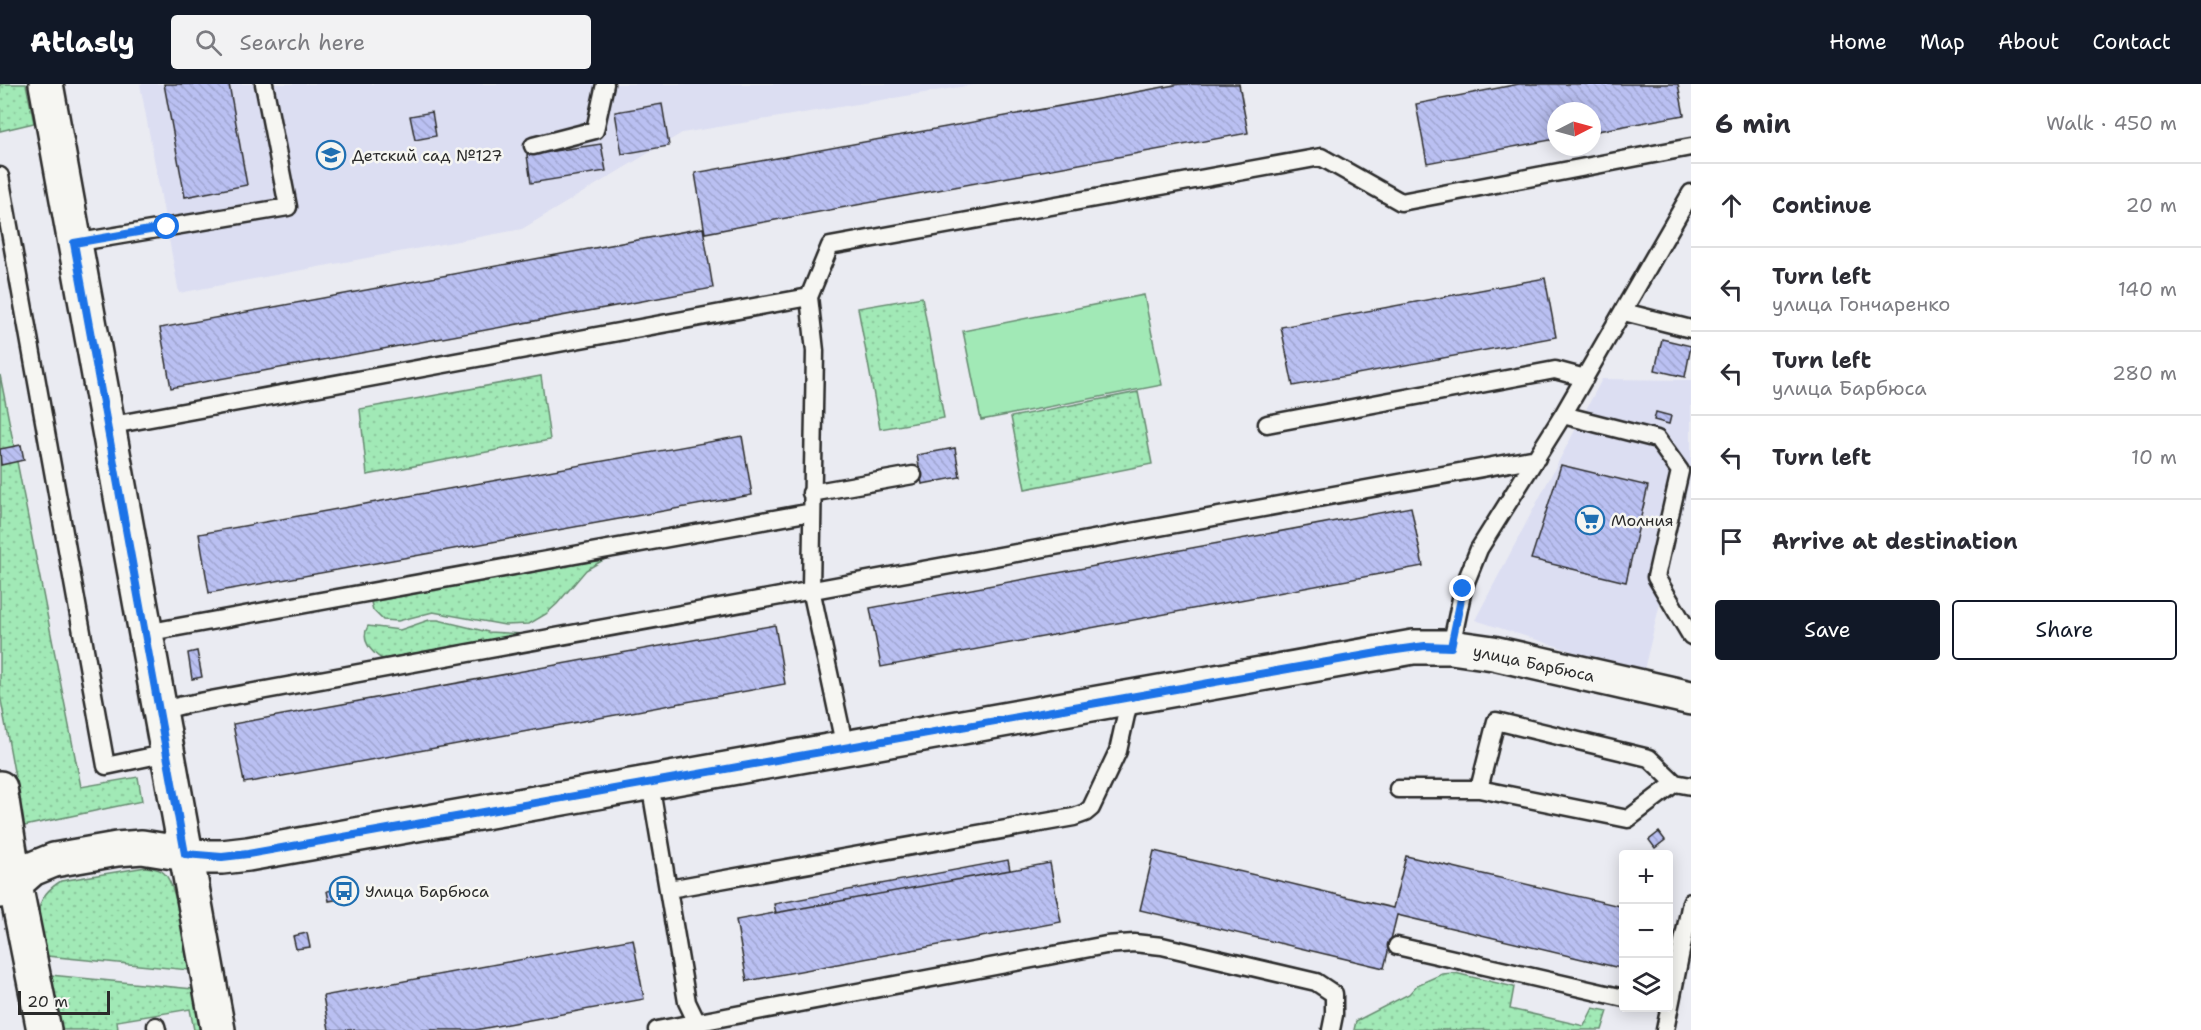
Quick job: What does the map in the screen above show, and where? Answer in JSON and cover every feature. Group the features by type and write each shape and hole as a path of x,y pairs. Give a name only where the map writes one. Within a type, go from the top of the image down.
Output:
{"street":[{"path":"46,84 218,1030"},
{"name":"улица Барбюса","path":"8,888 32,868 54,860 142,847 204,857 231,856 1425,646 1451,647 1516,658 1691,698"},
{"path":"0,788 9,833 8,888 44,1030"}],"lane":[{"path":"74,243 288,207 264,84"},
{"path":"533,146 595,130 605,84"},
{"path":"845,748 811,589 815,351 809,297 830,246 1321,157 1401,202 1691,147"},
{"path":"0,176 106,766 168,753"},
{"path":"1451,647 1463,589 1479,549 1563,415 1690,199"},
{"path":"107,426 809,297"},
{"path":"1623,312 1691,328"},
{"path":"1267,424 1555,370 1585,378"},
{"path":"1563,415 1658,439 1680,471 1656,577 1691,636"},
{"path":"160,711 811,589 1537,458"},
{"path":"811,493 913,475"},
{"path":"145,633 812,512"},
{"path":"669,889 1074,817 1084,813 1091,808 1118,751 1130,697"},
{"path":"1398,789 1479,789 1628,819 1683,785 1649,758 1496,721 1479,789"},
{"path":"650,783 687,1002 699,1026"},
{"path":"1673,985 1691,902"},
{"path":"657,1030 699,1026 1094,947 1134,943 1162,946 1316,982 1334,994 1334,1015 1330,1030"},
{"path":"1397,946 1619,997"},
{"path":"1665,1030 1667,1012"}],"shaded area":[{"name":"Детский сад №127","path":"140,84 978,84 682,133 522,229 179,293"},
{"path":"1602,379 1691,380 1691,474 1643,674 1475,620"}],"green space":[{"path":"0,84 26,84 34,123 0,131"},
{"path":"1144,295 1162,385 981,420 963,331"},
{"path":"922,297 944,418 880,429 858,308"},
{"path":"0,375 81,787 138,777 142,801 24,826 0,695"},
{"path":"541,376 550,440 367,475 360,409"},
{"path":"1138,392 1152,464 1025,489 1011,417"},
{"path":"605,559 586,570 557,604 529,624 505,625 433,612 398,621 383,620 373,610 371,602"},
{"path":"429,620 488,632 524,634 382,659 374,653 366,641 368,626 400,630"},
{"path":"146,867 160,870 169,880 177,904 189,970 47,956 39,914 40,905 50,889 61,881"},
{"path":"1455,973 1514,987 1510,1009 1584,1026 1593,1008 1608,1011 1602,1030 1354,1030 1356,1021 1409,994 1417,985 1442,974"},
{"path":"50,975 193,989 201,1030 194,1030 190,1009 117,1021 118,1030 60,1030"}],"building":[{"path":"164,84 229,84 247,185 185,197"},
{"path":"1180,84 1239,84 1248,133 705,233 695,173"},
{"path":"1519,84 1678,84 1684,115 1601,130 1601,102 1547,102 1547,141 1427,163 1416,104"},
{"path":"662,104 669,146 622,154 615,112"},
{"path":"432,112 436,136 415,140 410,116"},
{"path":"601,144 606,171 531,183 527,155"},
{"path":"703,228 713,288 171,388 160,328"},
{"path":"1545,278 1556,337 1293,386 1281,327"},
{"path":"1662,339 1691,346 1685,377 1655,370"},
{"path":"1656,412 1671,416 1669,424 1654,420"},
{"path":"742,436 752,495 209,593 199,534"},
{"path":"21,445 24,460 1,465 0,449"},
{"path":"955,448 960,477 922,484 917,455"},
{"path":"1561,465 1648,486 1626,582 1531,559"},
{"path":"1411,507 1423,566 881,667 870,608"},
{"path":"775,625 785,684 244,783 233,724"},
{"path":"197,651 202,677 192,679 188,653"},
{"path":"1659,832 1665,840 1655,848 1649,840"},
{"path":"1154,851 1393,908 1406,856 1619,906 1619,968 1397,915 1384,968 1140,910"},
{"path":"1008,860 1010,870 776,913 774,904"},
{"path":"1050,863 1061,922 747,981 736,920"},
{"path":"353,887 355,896 329,901 327,891"},
{"path":"307,933 310,947 296,949 293,936"},
{"path":"633,939 644,999 475,1030 329,1030 323,996"}],"place":[{"name":"Детский сад №127","path":"331,155"},
{"name":"Молния","path":"1590,520"},
{"name":"Улица Барбюса","path":"344,891"}],"route":[{"path":"167,227 74,243 185,854 204,857 248,854 1389,651 1425,646 1451,647 1463,589"}]}
